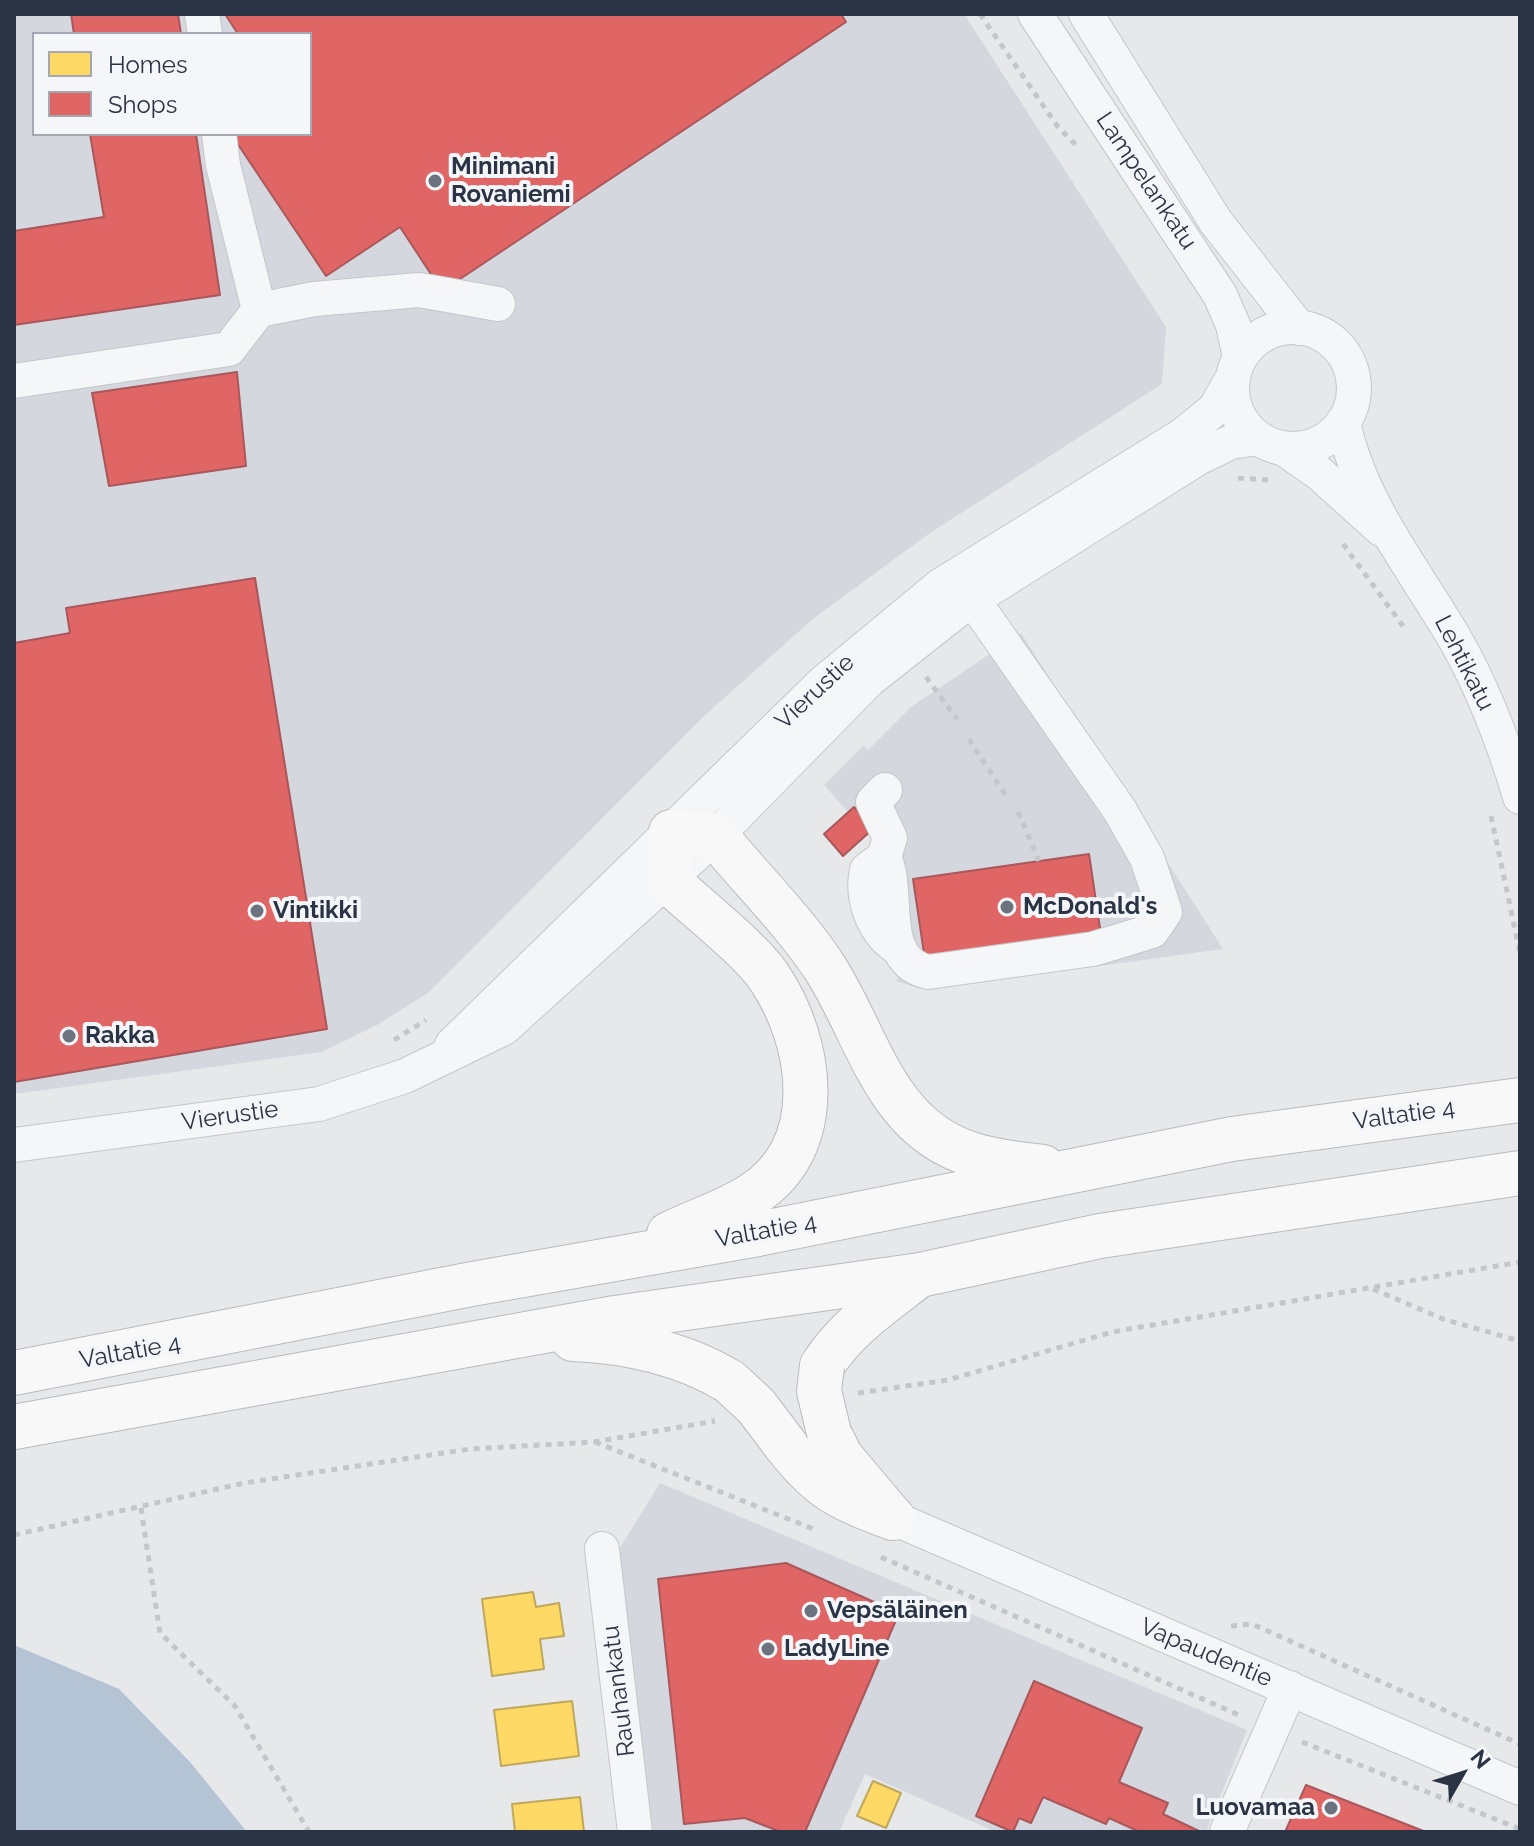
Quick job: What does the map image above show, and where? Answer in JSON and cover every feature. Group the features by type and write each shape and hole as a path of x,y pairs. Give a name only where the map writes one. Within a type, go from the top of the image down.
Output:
{"highway":[{"path":"616,1258 752,1195 776,1174 793,1150 806,1102 806,1073 787,1006 768,974 668,881 671,832 716,836 822,963 847,1002 885,1084 918,1125 967,1153 1069,1171"},
{"name":"Valtatie 4","path":"14,1373 772,1231 1232,1139 1520,1100"},
{"path":"14,1427 506,1337 719,1302 920,1275 1100,1236 1520,1173"},
{"path":"880,1535 841,1457 832,1398 835,1345 857,1323 920,1275"},
{"path":"506,1337 587,1340 652,1351 709,1369 723,1401 756,1406 823,1488 842,1500 880,1535"}],"street":[{"name":"Lampelankatu","path":"1035,14 1220,295 1233,325 1236,368"},
{"name":"Lampelankatu","path":"1086,14 1216,222 1299,328"},
{"path":"219,136 223,165 259,310"},
{"path":"14,381 229,349 259,310 314,299 419,290 498,304"},
{"path":"1299,328 1311,330 1334,344 1349,365 1353,391 1343,422 1322,442 1296,449 1270,443 1247,429 1234,406 1236,368 1265,334 1299,328"},
{"name":"Vierustie","path":"438,1059 488,1006 824,682 877,635 1002,545 1183,435 1215,409 1236,368"},
{"name":"Lehtikatu","path":"1343,422 1349,447 1390,538 1457,642 1501,736 1505,803"},
{"name":"Vierustie","path":"14,1145 319,1104 377,1087 504,1028 716,836 869,680 973,600 1198,458 1231,442 1270,443"},
{"name":"Lehtikatu","path":"1270,443 1319,473 1390,538"},
{"path":"885,790 873,802 890,838 884,857 867,870 865,889 869,907 881,932 919,970 928,972 1093,949 1152,931 1165,912 1162,895 1147,858 1099,780 973,600"},
{"name":"Vapaudentie","path":"880,1535 1290,1688 1520,1788"},
{"name":"Rauhankatu","path":"602,1549 635,1832"},
{"path":"1227,1832 1290,1688"}],"path":[{"path":"1198,458 1208,476 1270,480 1281,484"},
{"path":"1338,537 1412,638"},
{"path":"937,690 957,719"},
{"path":"969,739 1006,796"},
{"path":"1505,803 1520,953"},
{"path":"1018,812 1039,861"},
{"path":"385,1044 429,1018"},
{"path":"832,1398 948,1380 1112,1332 1520,1262"},
{"path":"1372,1289 1443,1319 1520,1341"},
{"path":"14,1535 244,1483 470,1449 594,1442 723,1401"},
{"path":"594,1442 823,1533"},
{"path":"141,1508 160,1633 235,1706 309,1832"},
{"path":"880,1535 1272,1730 1520,1829"},
{"path":"1224,1632 1240,1623 1252,1624 1520,1744"}],"shaded area":[{"path":"14,14 964,14 1166,327 1162,384 930,533 814,618 705,715 429,992 379,1024 322,1052 14,1094"},
{"path":"1021,633 1223,949 1092,967 923,983 923,989 896,981 901,971 869,854 875,834 870,838 867,834 874,828 855,807 848,812 824,785 864,745 868,750 911,707"},
{"path":"660,1483 1247,1730 1206,1832 996,1832 865,1774 839,1832 653,1832 618,1551"}],"water":[{"path":"14,1645 119,1689 190,1762 247,1832 14,1832"}],"building: Homes":[{"path":"533,1592 536,1607 559,1603 564,1636 540,1639 544,1669 492,1676 482,1599"},
{"path":"572,1701 579,1756 501,1766 494,1710"},
{"path":"873,1781 901,1793 886,1828 857,1816"},
{"path":"580,1797 584,1832 515,1832 512,1804"}],"building: Shops":[{"path":"71,14 178,14 181,32 74,32"},
{"name":"Minimani Rovaniemi","path":"225,14 841,14 846,22 442,291 400,227 326,276 232,136 312,136 312,32 237,32"},
{"path":"90,136 196,136 220,295 14,325 14,231 104,217"},
{"path":"237,372 246,466 109,486 92,393"},
{"path":"255,578 327,1029 14,1082 14,643 70,633 66,608"},
{"path":"854,807 874,828 843,856 824,834"},
{"name":"McDonald's","path":"1089,854 1101,935 925,960 913,879"},
{"path":"786,1563 899,1613 805,1832 781,1832 745,1818 684,1824 658,1579"},
{"path":"1034,1681 1142,1728 1119,1782 1168,1803 1163,1814 1201,1832 1140,1832 1109,1818 1106,1824 1043,1797 1031,1823 1019,1818 1013,1832 976,1816"},
{"name":"Luovamaa","path":"1306,1785 1426,1832 1285,1832"}],"place":[{"name":"Minimani Rovaniemi","path":"435,181"},
{"name":"McDonald's","path":"1007,907"},
{"name":"Vintikki","path":"257,911"},
{"name":"Rakka","path":"69,1036"},
{"name":"Vepsäläinen","path":"811,1611"},
{"name":"LadyLine","path":"768,1649"},
{"name":"Luovamaa","path":"1331,1808"}]}
